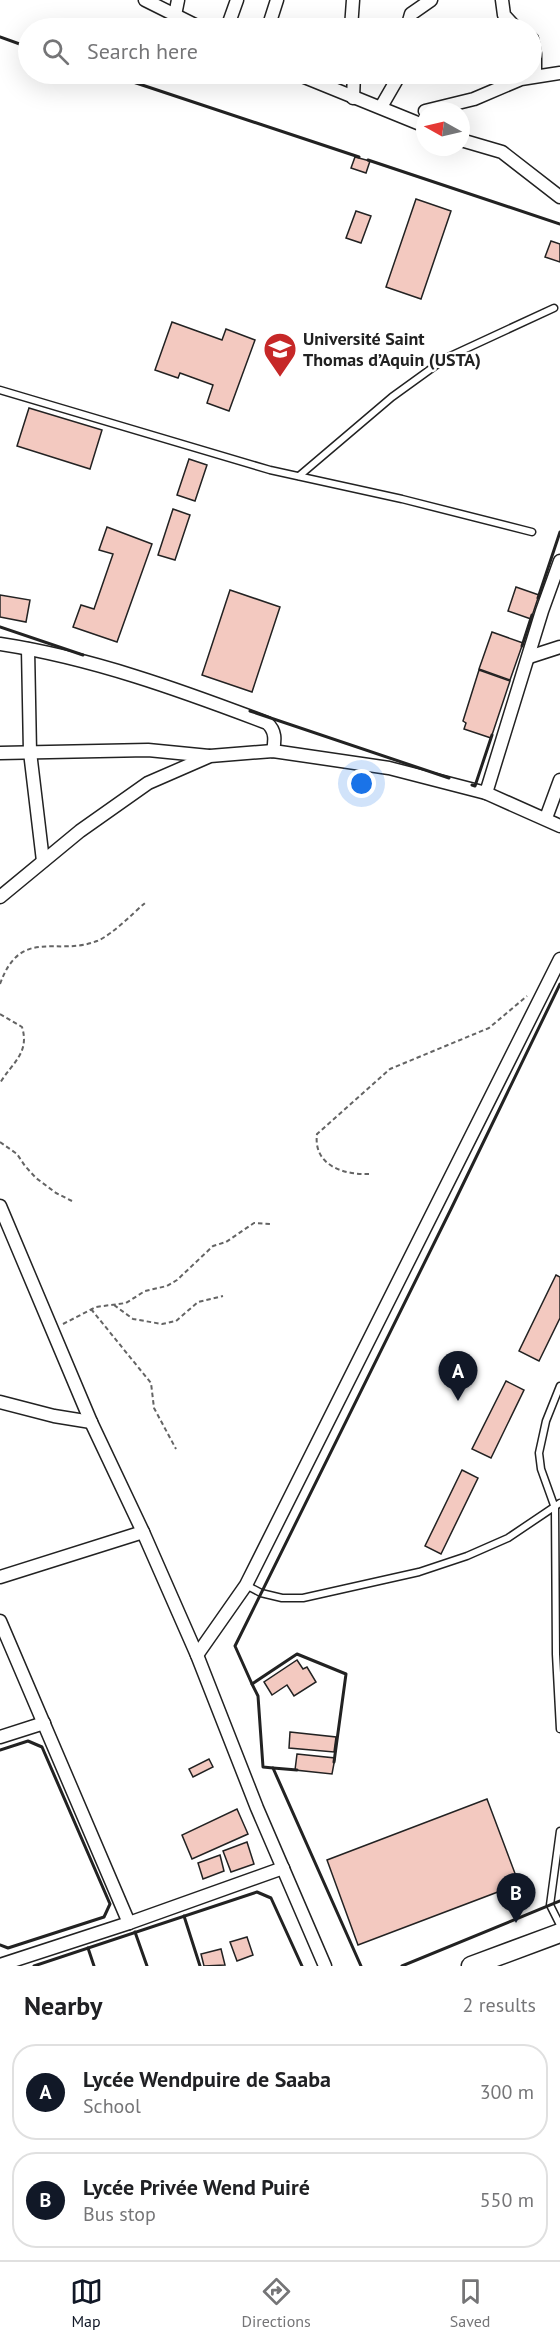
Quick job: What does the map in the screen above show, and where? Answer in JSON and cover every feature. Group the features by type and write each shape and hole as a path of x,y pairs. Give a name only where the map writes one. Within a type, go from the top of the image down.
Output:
{"street":[{"path":"145,0 181,18"},
{"path":"175,15 178,0"},
{"path":"231,18 237,0"},
{"path":"271,18 277,0"},
{"path":"352,18 353,0"},
{"path":"410,18 411,14 431,0"},
{"path":"502,0 504,15 507,18"},
{"path":"542,75 560,74"},
{"path":"321,84 416,122"},
{"path":"354,84 354,98"},
{"path":"381,107 394,84"},
{"path":"462,102 509,84"},
{"path":"402,117 416,113"},
{"path":"470,143 501,152 560,196"},
{"path":"486,793 560,561"},
{"path":"0,644 76,659 267,723 275,738 273,751"},
{"path":"529,657 560,647"},
{"path":"28,648 30,752 43,861"},
{"path":"547,651 560,658"},
{"path":"0,753 148,750 210,756 273,751 389,768 486,793 560,826"},
{"path":"0,897 80,831 148,783 210,756"},
{"path":"546,818 560,780"},
{"path":"197,1655 246,1585 560,959"},
{"path":"0,1206 91,1422 197,1655 325,1966"},
{"path":"0,1402 54,1416 91,1422"},
{"path":"0,1576 143,1532"},
{"path":"0,1621 129,1923"},
{"path":"0,1737 44,1723"},
{"path":"0,1965 129,1923 283,1868"},
{"path":"471,1966 560,1933"},
{"path":"499,1966 560,1941"}],"lane":[{"path":"299,476 392,397 446,358 554,308"},
{"path":"0,390 270,470 402,499 532,532"},
{"path":"560,1386 546,1421 539,1453 541,1469 557,1505 556,1654 560,1729"},
{"path":"246,1585 261,1593 282,1598 303,1598 418,1572 467,1556 508,1538 557,1505"},
{"path":"560,1831 550,1905 560,1925"}],"path":[{"path":"0,984 11,961 26,951 45,945 84,945 100,940 145,903"},
{"path":"369,1174 336,1170 330,1166 322,1156 316,1141 317,1134 390,1069 489,1028 552,975"},
{"path":"0,1014 22,1027 26,1040 21,1054 0,1083"},
{"path":"0,1142 16,1154 36,1178 56,1193 72,1201"},
{"path":"52,1329 96,1306 126,1303 145,1291 167,1286 177,1280 213,1246 226,1242 254,1223 271,1224"},
{"path":"114,1305 133,1319 162,1324 176,1321 198,1302 223,1296"},
{"path":"91,1309 151,1383 154,1408 176,1449"}],"building":[{"path":"355,157 370,161 366,173 351,168"},
{"path":"416,199 451,211 421,299 386,287"},
{"path":"356,211 371,216 361,243 346,238"},
{"path":"551,241 560,244 560,262 545,257"},
{"path":"172,322 222,340 226,329 255,340 229,411 207,403 213,385 180,373 178,378 155,370"},
{"path":"29,408 102,430 90,469 17,446"},
{"path":"189,459 207,465 195,501 177,495"},
{"path":"173,509 190,515 175,560 158,555"},
{"path":"107,527 152,544 117,642 73,627 81,605 94,609 113,554 99,550"},
{"path":"516,587 539,595 531,619 508,611"},
{"path":"230,590 280,607 252,692 202,675"},
{"path":"0,595 30,600 26,622 0,617"},
{"path":"492,632 523,643 510,680 479,669"},
{"path":"479,670 510,681 491,738 464,729 466,723 463,721"},
{"path":"556,1275 560,1277 560,1318 539,1361 519,1351"},
{"path":"506,1381 524,1390 491,1458 472,1449"},
{"path":"462,1470 478,1478 441,1554 425,1546"},
{"path":"297,1660 303,1669 307,1667 316,1682 294,1696 287,1685 272,1695 264,1682"},
{"path":"290,1732 336,1737 334,1752 289,1748"},
{"path":"297,1754 335,1758 332,1774 295,1770"},
{"path":"209,1759 213,1767 193,1777 189,1769"},
{"path":"487,1799 519,1884 358,1945 327,1860"},
{"path":"237,1809 248,1834 192,1859 182,1835"},
{"path":"247,1842 254,1864 231,1872 223,1851"},
{"path":"220,1855 224,1871 203,1879 198,1863"},
{"path":"247,1937 253,1955 237,1961 230,1942"},
{"path":"221,1949 225,1965 204,1966 201,1954"}],"wall":[{"path":"0,37 18,43"},
{"path":"139,84 359,157"},
{"path":"368,160 560,224"},
{"path":"538,598 560,532"},
{"path":"522,646 532,615"},
{"path":"0,627 83,655"},
{"path":"250,711 449,778"},
{"path":"472,785 475,786 492,735"},
{"path":"334,1762 346,1674 297,1654 252,1684 235,1646 560,984"},
{"path":"252,1684 258,1696 263,1767 273,1768"},
{"path":"0,1750 28,1741 42,1747 110,1904 104,1917 8,1948 0,1945"},
{"path":"297,1770 273,1768 361,1966"},
{"path":"34,1966 257,1892 271,1898 302,1966"},
{"path":"402,1966 560,1901"},
{"path":"184,1916 200,1966"},
{"path":"135,1932 147,1966"},
{"path":"88,1948 94,1966"}],"place":[{"name":"Université Saint Thomas d’Aquin (USTA)","path":"280,378"},
{"name":"Lycée Wendpuire de Saaba","path":"458,1401"},
{"name":"Lycée Privée Wend Puiré","path":"516,1923"}]}
